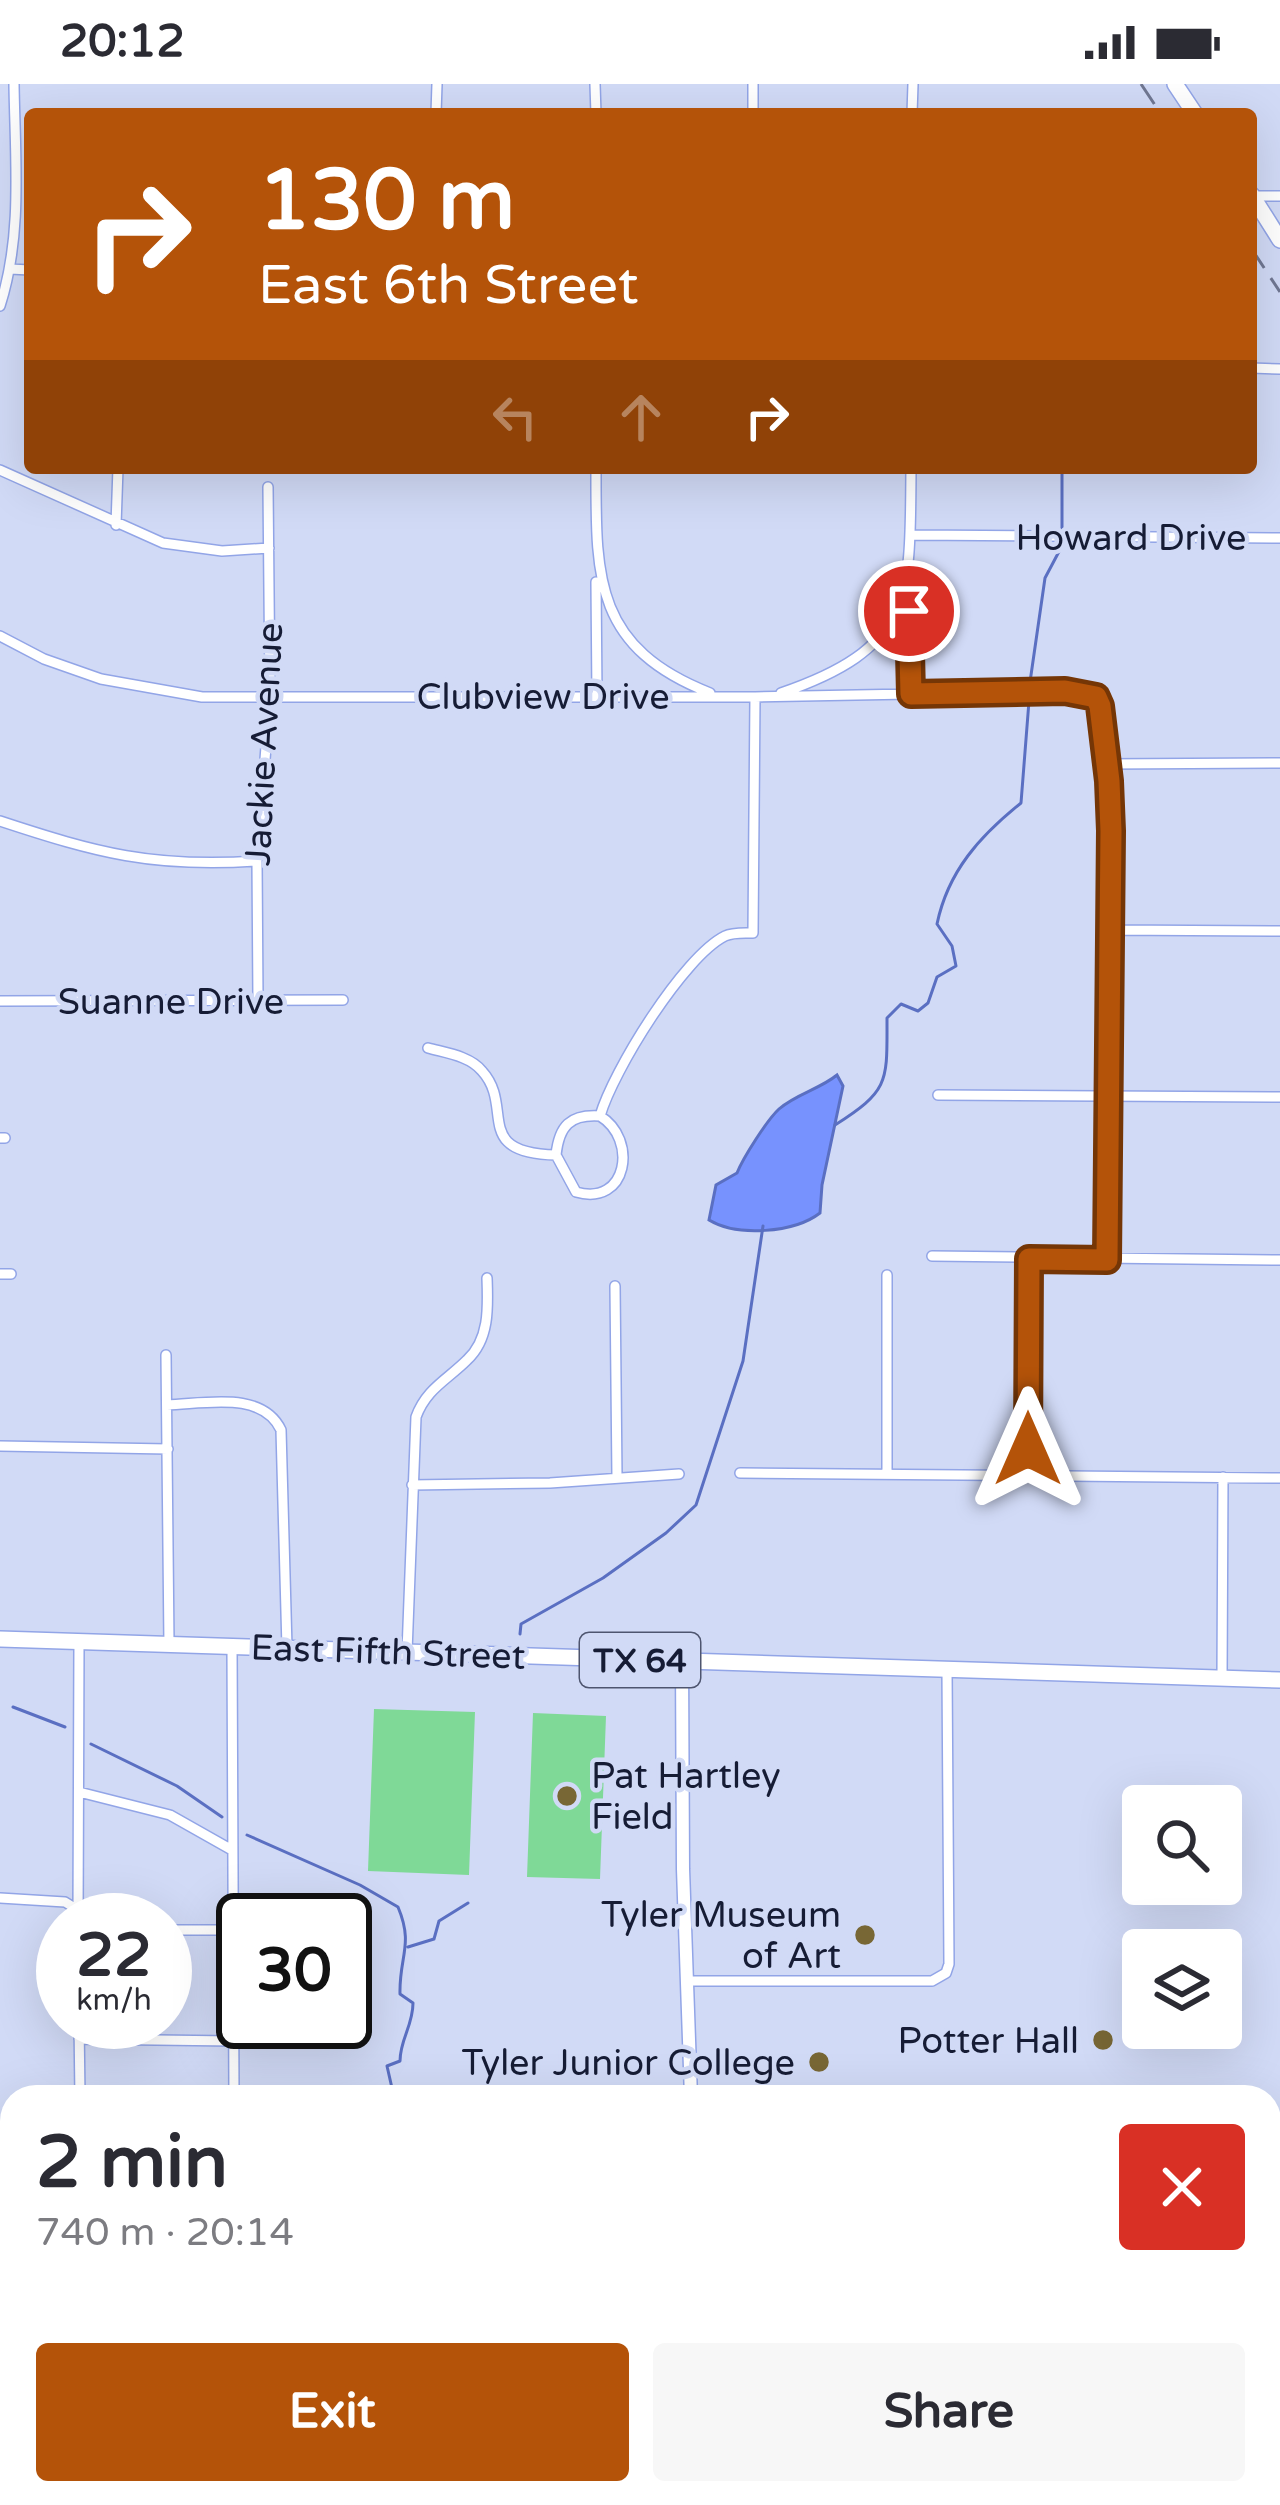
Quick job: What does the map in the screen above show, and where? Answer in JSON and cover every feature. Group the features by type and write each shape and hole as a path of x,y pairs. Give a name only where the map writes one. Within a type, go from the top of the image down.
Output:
{"main road":[{"path":"1257,203 1280,241"},
{"name":"East Fifth Street","path":"0,1639 1280,1680"}],"street":[{"path":"0,306 16,216 14,84"},
{"path":"0,216 16,216"},
{"path":"10,269 24,270"},
{"path":"0,470 116,525 187,549 269,548"},
{"path":"116,525 118,474"},
{"path":"596,474 597,696"},
{"path":"911,474 911,694"},
{"name":"Jackie Avenue","path":"258,1000 257,861 270,696 268,488"},
{"name":"Howard Drive","path":"910,535 1280,538"},
{"path":"596,557 605,596 634,644 679,679 720,697"},
{"path":"770,697 837,673 869,650 898,607 908,570"},
{"name":"Clubview Drive","path":"0,636 44,658 128,686 202,698 770,697 1065,691 1096,697 1107,764"},
{"path":"600,1115 624,1059 691,967 723,937 753,933 755,697"},
{"path":"1107,1260 1107,764 1280,763"},
{"path":"0,821 145,861 257,861"},
{"path":"1110,930 1280,931"},
{"name":"Suanne Drive","path":"0,1001 343,1000"},
{"path":"428,1048 471,1062 484,1073 497,1124 510,1143 530,1153 556,1155"},
{"path":"938,1095 1280,1097"},
{"path":"600,1115 613,1126 622,1144 623,1171 616,1184 598,1194 576,1192 556,1155 566,1124 600,1115"},
{"path":"932,1256 1280,1260"},
{"path":"1028,1477 1029,1259"},
{"path":"886,1275 887,1474"},
{"path":"407,1652 412,1485 421,1405 428,1392 476,1350 485,1324 487,1278"},
{"path":"615,1286 617,1478"},
{"path":"166,1355 169,1644"},
{"path":"167,1405 247,1404 276,1420 283,1440 287,1648"},
{"path":"0,1446 168,1449"},
{"path":"740,1473 1280,1478"},
{"path":"412,1485 679,1474"},
{"path":"1222,1678 1223,1477"},
{"path":"78,1893 79,1642"},
{"path":"232,1646 233,1893"},
{"path":"682,1661 690,2085"},
{"path":"686,1981 932,1981 946,1973 947,1670"},
{"path":"80,1792 170,1815 232,1850"},
{"path":"0,1898 36,1900"},
{"path":"79,2049 80,2085"},
{"path":"233,2049 234,2085"}],"green space":[{"path":"374,1709 475,1712 469,1875 368,1871"},
{"name":"Pat Hartley Field","path":"533,1713 606,1716 600,1879 527,1877"}],"water":[{"path":"837,1075 843,1086 820,1213 796,1225 750,1231 709,1220 716,1185 737,1173 774,1114"}],"waterway":[{"path":"1062,474 1062,530"},
{"path":"1030,682 1045,578 1063,544"},
{"path":"835,1125 866,1103 882,1082 887,1018 901,1004 918,1011 928,1003 937,977 956,966 952,946 937,924 942,905 968,856 1021,803 1029,701"},
{"path":"520,1634 521,1624 603,1578 696,1505 743,1361 763,1226"},
{"path":"13,1707 65,1727"},
{"path":"91,1744 177,1786 222,1817"},
{"path":"247,1835 398,1907 405,1941 400,1994 413,2003 400,2061 387,2066 391,2085"},
{"path":"408,1947 434,1939 439,1921 468,1903"}],"railway":[{"path":"1141,84 1157,108"},
{"path":"1257,257 1280,292"}],"place":[{"name":"Pat Hartley Field","path":"567,1796"},
{"name":"Tyler Museum of Art","path":"865,1935"},
{"name":"Potter Hall","path":"1103,2040"},
{"name":"Tyler Junior College","path":"819,2062"}],"route":[{"path":"909,611 911,694 1087,692 1100,706 1111,831 1107,1260 1029,1259 1028,1449"}]}
